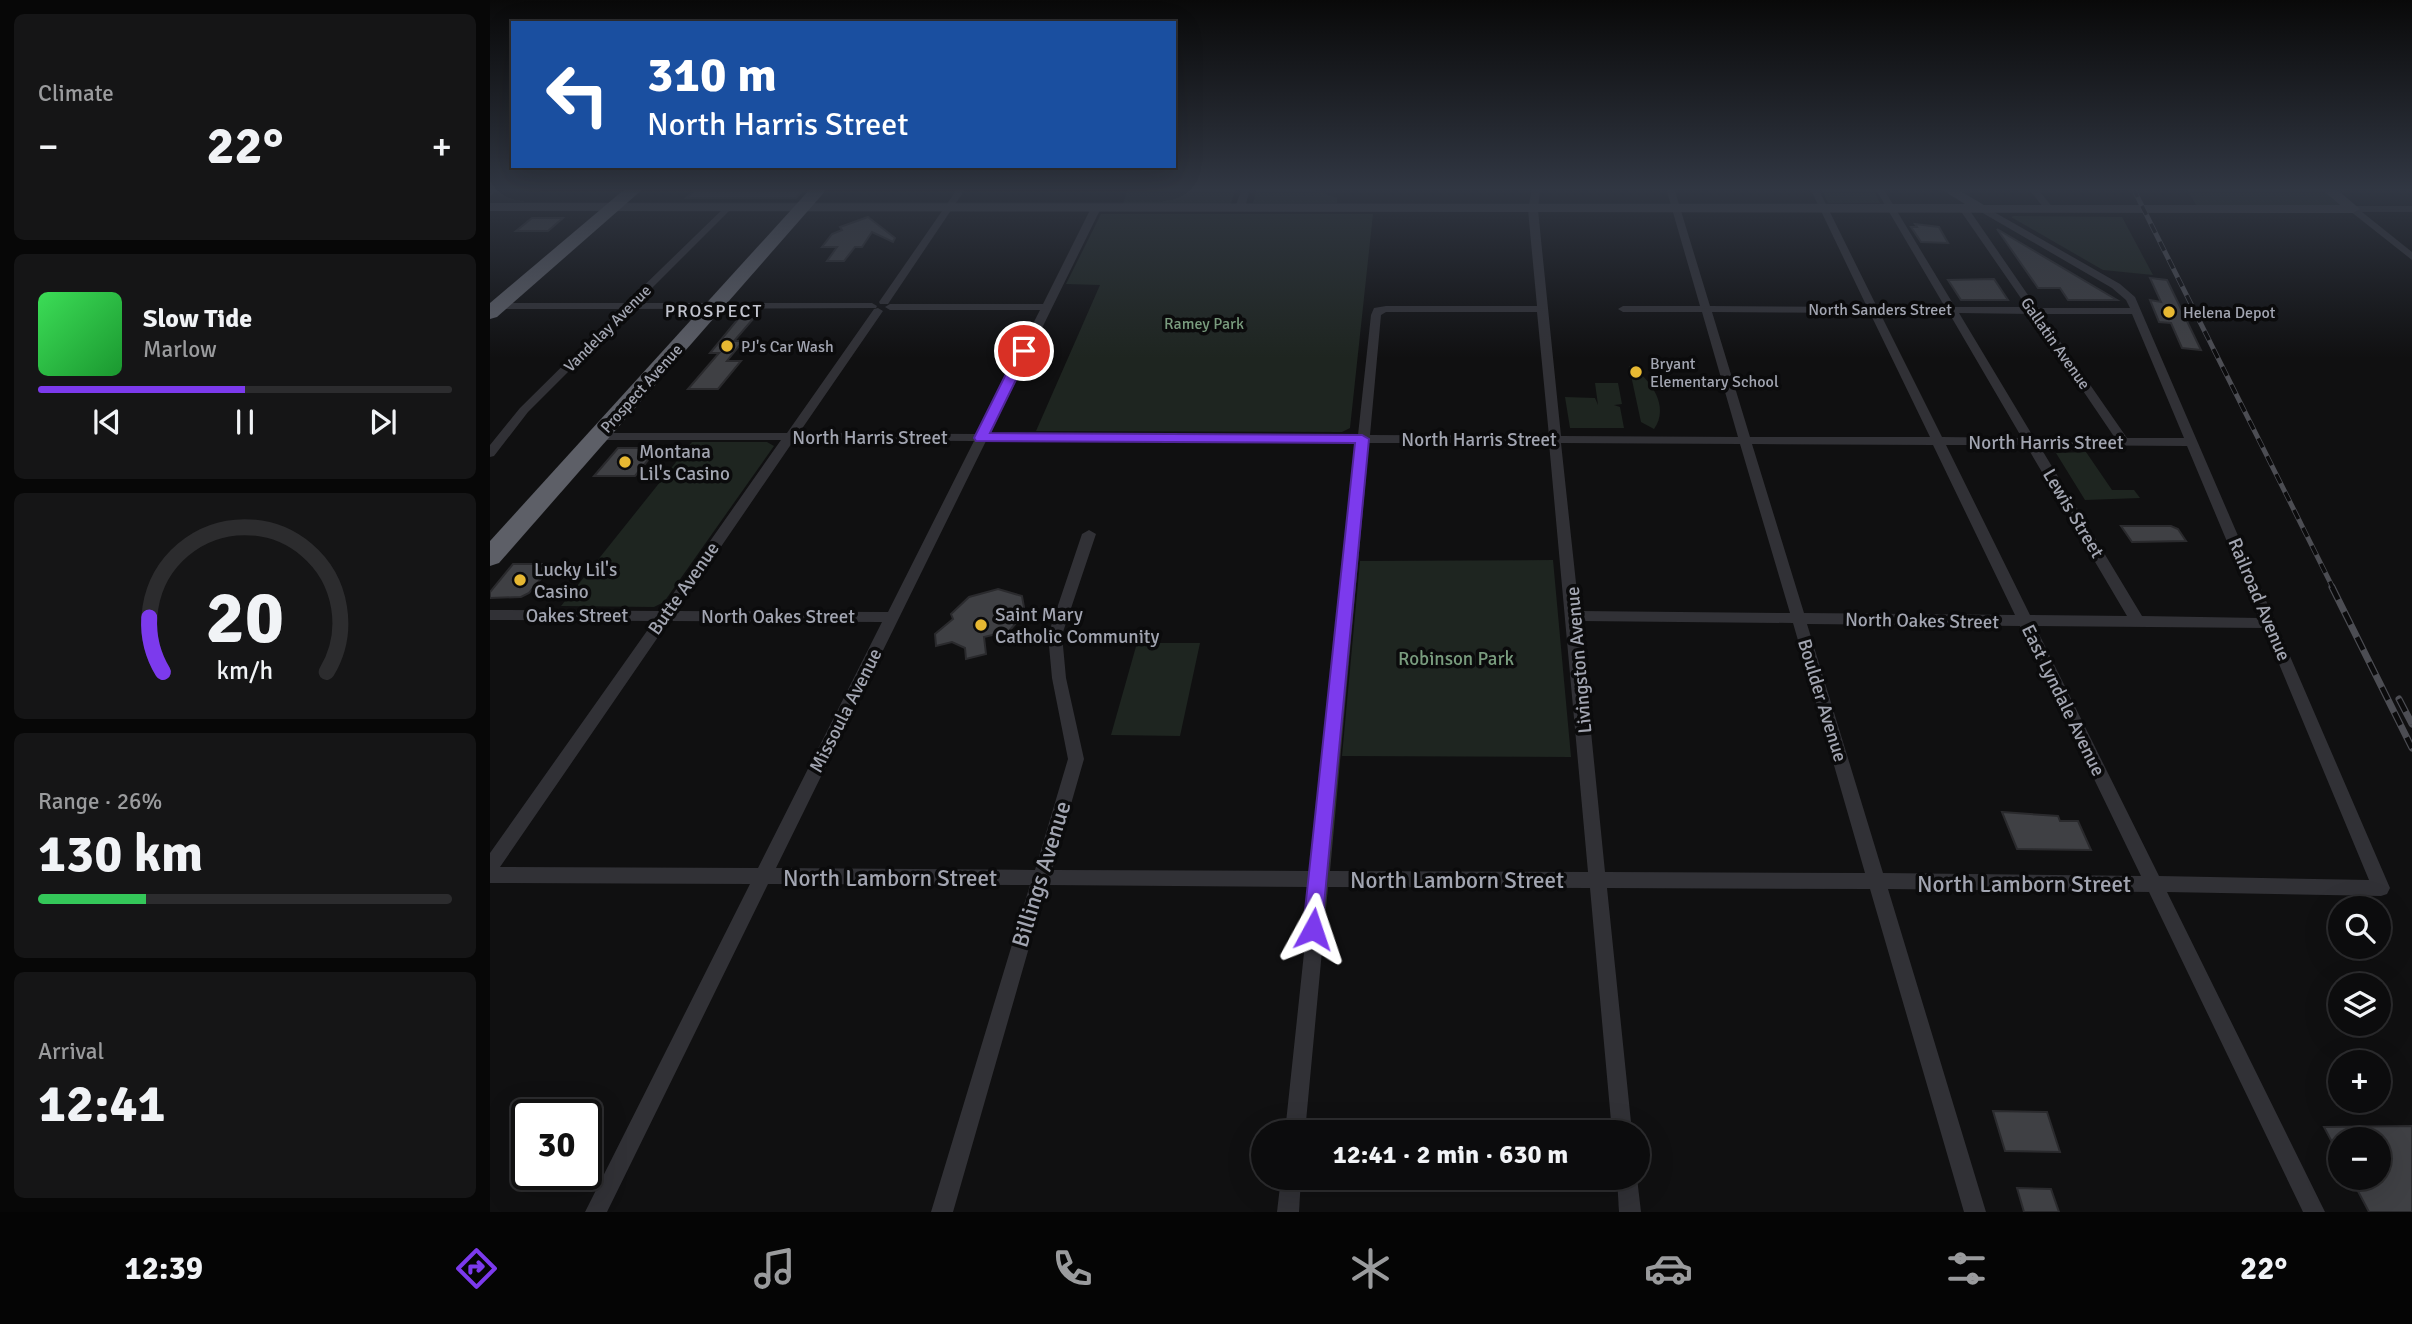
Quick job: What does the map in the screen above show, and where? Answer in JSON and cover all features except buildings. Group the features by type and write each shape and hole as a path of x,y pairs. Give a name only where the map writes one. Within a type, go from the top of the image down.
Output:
{"highway":[{"path":"493,308 568,245"},
{"name":"Prospect Avenue","path":"490,557 769,245"}],"street":[{"name":"Vandelay Avenue","path":"490,453 524,410 691,245"},
{"name":"Butte Avenue","path":"490,867 924,245"},
{"name":"Missoula Avenue","path":"596,1212 1077,245"},
{"name":"Livingston Avenue","path":"1536,245 1621,1120"},
{"name":"Boulder Avenue","path":"1687,245 1975,1212"},
{"name":"East Lyndale Avenue","path":"1842,245 2314,1212"},
{"name":"Lewis Street","path":"1912,245 2138,622"},
{"name":"Gallatin Avenue","path":"1989,245 2124,442"},
{"name":"Railroad Avenue","path":"2044,245 2116,286 2132,299 2381,888"},
{"path":"2397,245 2412,257"},
{"path":"493,308 1045,307"},
{"path":"1296,1120 1362,439 1378,310 1543,309"},
{"name":"North Sanders Street","path":"1623,309 2137,311"},
{"name":"North Harris Street","path":"597,436 2192,442"},
{"name":"Billings Avenue","path":"942,1212 1076,760 1059,678 1055,635 1089,534"},
{"name":"Oakes Street","path":"490,615 664,616"},
{"name":"North Oakes Street","path":"664,616 892,617"},
{"name":"North Oakes Street","path":"1574,616 2270,623"},
{"name":"North Lamborn Street","path":"490,875 2381,888"},
{"path":"1288,1212 1290,1190"},
{"path":"1628,1190 1630,1212"}],"green space":[{"name":"Ramey Park","path":"1086,245 1370,245 1350,428 1342,432 1036,431 1100,285 1066,284"},
{"path":"2059,245 2137,245 2153,275 2103,270"},
{"path":"1629,366 1651,385 1656,394 1660,412 1654,429 1641,422"},
{"path":"1595,383 1618,383 1622,404 1614,405 1620,407 1624,428 1570,428 1565,397 1595,398 1598,405"},
{"path":"692,442 767,442 774,446 664,602 654,607 561,606"},
{"path":"2086,452 2112,490 2134,490 2140,498 2085,500 2056,453"},
{"name":"Robinson Park","path":"1553,560 1571,757 1342,756 1360,561"},
{"path":"1137,643 1200,643 1180,736 1111,735"}],"railway":[{"path":"2161,245 2333,588"},
{"path":"2332,587 2412,748"},
{"path":"2399,699 2412,724"}],"place":[{"name":"Helena Depot","path":"2169,312"},
{"name":"PJ's Car Wash","path":"727,346"},
{"name":"Bryant Elementary School","path":"1636,372"},
{"name":"Montana Lil's Casino","path":"625,462"},
{"name":"Lucky Lil's Casino","path":"520,580"},
{"name":"Saint Mary Catholic Community","path":"981,625"}],"district":[{"name":"PROSPECT","path":"714,311"}],"route":[{"path":"1024,351 981,438 1362,439 1313,929"}]}
